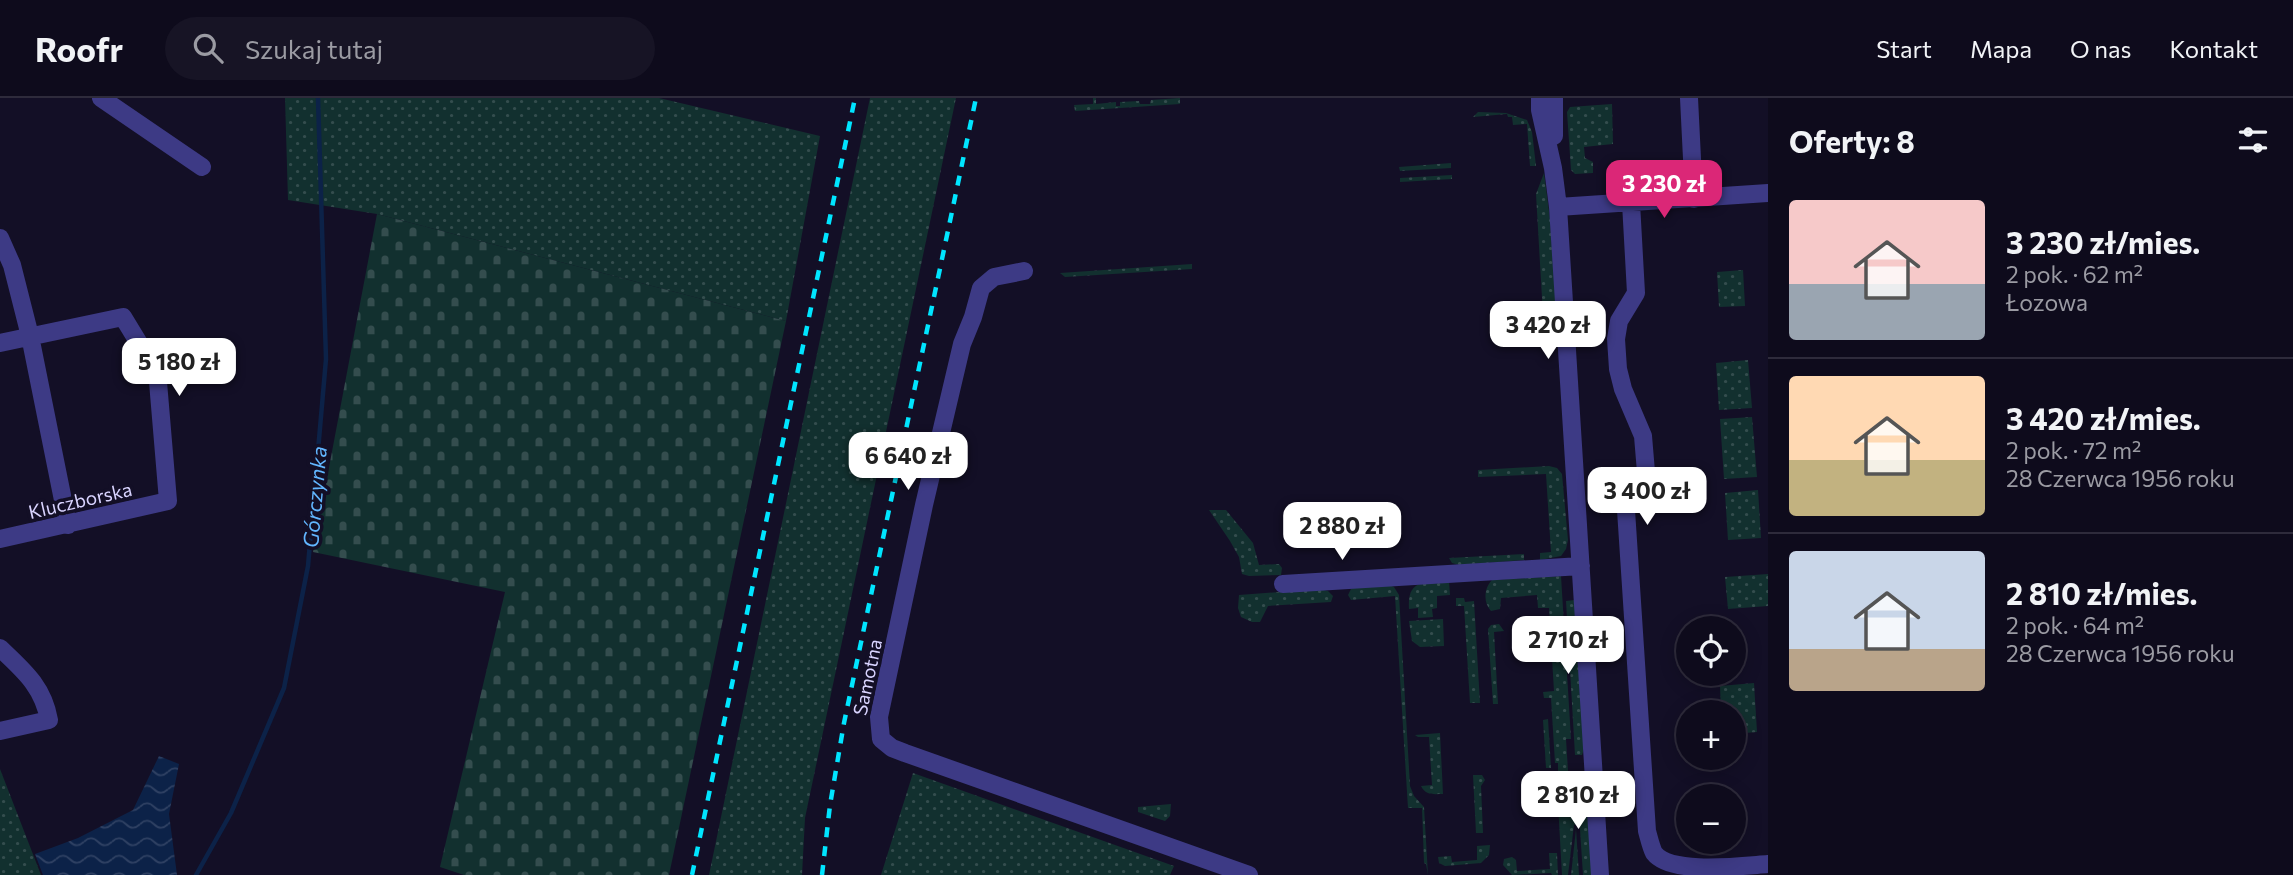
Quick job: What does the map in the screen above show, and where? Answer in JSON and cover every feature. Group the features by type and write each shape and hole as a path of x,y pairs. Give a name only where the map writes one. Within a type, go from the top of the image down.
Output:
{"street":[{"path":"101,98 202,167"},
{"path":"1540,98 1558,207 1600,875"},
{"path":"1553,168 1554,98"},
{"path":"1689,98 1694,199"},
{"path":"1558,207 1768,193"},
{"path":"1631,203 1636,293 1619,321 1616,339 1618,369 1623,389 1643,436 1646,472 1626,510 1647,831 1655,854 1669,865 1685,870 1768,864"},
{"path":"0,238 14,273 30,336 68,525"},
{"name":"Samotna","path":"1024,271 994,277 981,288 962,344 924,505 878,732 892,748 1249,875"},
{"name":"Kluczborska","path":"0,539 169,501 158,382 153,368 123,317 30,336"},
{"path":"0,343 30,336"},
{"path":"1283,584 1581,566"},
{"path":"0,648 39,688 49,720 0,731"}],"green space":[{"path":"285,98 659,98 820,136 786,321 377,214 288,200"},
{"path":"870,98 956,98 805,818 802,875 709,875"},
{"path":"1093,98 1096,98 1096,104 1116,102 1116,106 1120,106 1120,102 1139,101 1140,104 1150,104 1151,100 1180,98 1180,104 1075,111 1074,105 1093,104"},
{"path":"1612,104 1613,144 1584,147 1585,158 1593,162 1593,173 1575,174 1571,170 1567,112 1570,107"},
{"path":"1478,112 1506,113 1527,120 1532,132 1536,166 1530,166 1527,124 1513,125 1512,117 1507,114 1473,117"},
{"path":"1451,163 1451,168 1400,171 1399,167"},
{"path":"1544,173 1556,303 1552,312 1543,315 1536,194"},
{"path":"1452,175 1452,179 1400,182 1400,178"},
{"path":"377,214 786,321 669,875 464,875 440,867 505,592 313,552"},
{"path":"1192,264 1192,269 1065,277 1060,273"},
{"path":"1743,270 1745,306 1719,307 1717,272"},
{"path":"1748,360 1752,408 1719,410 1716,363"},
{"path":"1752,417 1757,477 1724,479 1720,419"},
{"path":"1549,466 1557,468 1562,474 1568,540 1561,556 1540,560 1540,553 1551,552 1546,474 1478,477 1478,470"},
{"path":"1758,490 1761,538 1728,540 1725,493"},
{"path":"1209,510 1226,510 1253,543 1259,565 1279,564 1282,568 1281,575 1242,574 1239,557"},
{"path":"1524,554 1524,560 1459,565 1452,563 1449,558"},
{"path":"1768,574 1768,606 1728,609 1725,577"},
{"path":"1561,576 1571,739 1566,739 1568,771 1558,771 1558,763 1555,763 1551,698 1544,698 1543,692 1554,691 1549,608 1538,608 1537,595 1501,598 1500,609 1491,611 1485,596 1492,580"},
{"path":"1449,581 1450,595 1437,596 1437,608 1432,609 1433,617 1418,618 1418,608 1409,609 1409,599 1414,587 1419,584"},
{"path":"1357,587 1394,587 1399,595 1410,786 1414,796 1424,807 1428,875 1424,863 1422,808 1408,808 1395,596 1351,600 1348,595 1351,589"},
{"path":"1319,589 1328,591 1333,596 1331,602 1268,606 1260,622 1241,617 1238,608 1239,595"},
{"path":"1456,598 1464,598 1465,602 1474,601 1480,703 1470,703 1464,606 1456,606"},
{"path":"1575,600 1584,749 1582,755 1575,755 1566,601"},
{"path":"1443,619 1444,646 1420,647 1412,641 1409,621"},
{"path":"1499,624 1504,631 1494,632 1498,704 1493,704 1488,629 1491,625"},
{"path":"1754,683 1757,732 1746,733 1746,700 1721,700 1720,686 1746,686 1746,684"},
{"path":"1548,719 1551,768 1546,768 1543,720"},
{"path":"1440,733 1443,794 1430,794 1421,786 1432,785 1429,737 1415,735"},
{"path":"0,769 41,875 0,875"},
{"path":"913,773 1174,866 1170,875 881,875"},
{"path":"1473,775 1482,775 1485,780 1481,786 1483,833 1476,833"},
{"path":"1573,776 1576,824 1568,875 1562,875 1557,786 1559,777"},
{"path":"1585,798 1592,875 1583,875 1578,799"},
{"path":"1171,804 1170,816 1165,821 1138,812 1138,807"},
{"path":"1576,829 1579,875 1571,875"},
{"path":"1490,845 1489,855 1481,863 1445,866 1439,863 1438,857 1451,856 1452,862 1477,860 1477,846"},
{"path":"1549,853 1557,853 1558,875 1512,875 1503,865 1504,859 1512,857 1516,860 1517,871 1550,869"}],"water":[{"path":"159,756 179,764 169,814 177,875 43,875 35,854 78,838 133,810"}],"waterway":[{"name":"Górczynka","path":"196,875 231,813 284,688 308,566 326,359 318,98"}],"railway":[{"path":"692,875 855,98"},
{"path":"822,875 830,805 844,723 976,98"}]}
